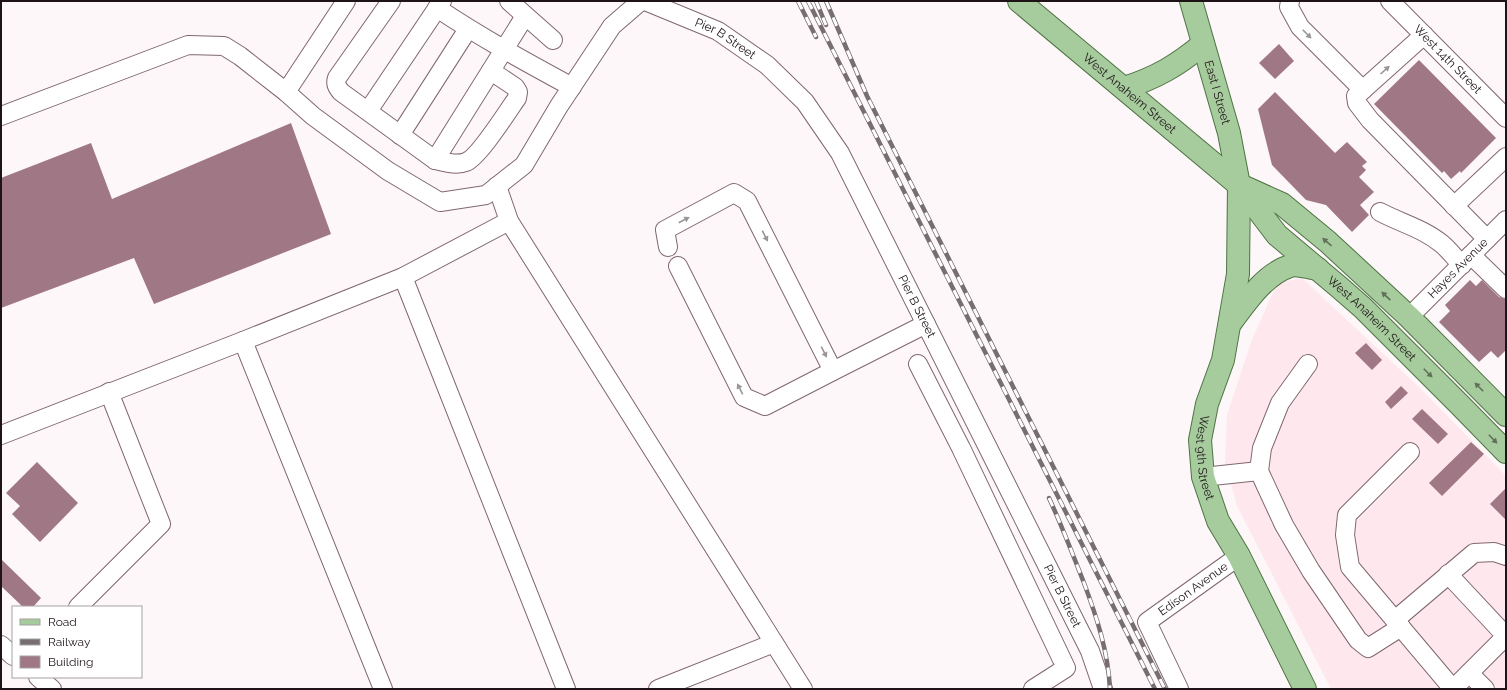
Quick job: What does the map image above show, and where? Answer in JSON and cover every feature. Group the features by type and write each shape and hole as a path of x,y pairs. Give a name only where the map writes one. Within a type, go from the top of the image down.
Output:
{"main road":[{"name":"West Anaheim Street","path":"1019,1 1239,185 1277,235 1363,308 1506,452"},
{"name":"East I Street","path":"1191,1 1229,132 1239,185"},
{"path":"1124,88 1161,74 1183,61 1203,44"},
{"name":"West Anaheim Street","path":"1239,185 1282,204 1328,242 1409,317 1506,415"},
{"name":"West 9th Street","path":"1239,185 1238,274 1223,360 1207,404 1200,440 1202,477 1218,521 1239,556 1305,689"},
{"path":"1230,323 1250,297 1269,277 1291,265 1318,269"}],"street":[{"path":"286,92 346,1"},
{"path":"391,1 335,82 337,88 341,92 435,160 453,164 467,162 477,153 517,98 518,92 515,87 491,71"},
{"path":"509,1 553,40"},
{"path":"1,116 188,45 224,46 240,56 286,92 313,116 388,171 440,202 486,195 524,165 612,26 641,1"},
{"name":"Pier B Street","path":"645,1 718,31 767,65 805,102 840,152 1090,651 1102,689"},
{"path":"1290,1 1289,7 1300,27 1359,93"},
{"name":"West 14th Street","path":"1390,1 1506,118"},
{"path":"368,111 439,5 468,28 503,50 572,87"},
{"path":"435,160 525,16"},
{"path":"400,135 468,28"},
{"path":"1424,35 1359,93 1357,103 1370,120 1487,239"},
{"path":"1454,206 1506,157"},
{"path":"497,186 509,221 803,689"},
{"path":"668,247 665,230 734,193 748,201 833,371"},
{"path":"1380,212 1398,222 1420,230 1467,260 1506,289"},
{"name":"Hayes Avenue","path":"1409,317 1506,220"},
{"path":"1,435 403,277 509,221"},
{"path":"678,266 744,396 764,406 926,324"},
{"path":"403,277 566,689"},
{"path":"243,341 383,689"},
{"path":"918,364 961,448 1066,668 1033,689"},
{"path":"1308,364 1280,403 1262,448 1259,471 1284,525 1307,564 1358,640 1368,648 1398,624 1448,574 1474,553 1494,552 1506,556"},
{"path":"79,606 161,524 109,392"},
{"path":"1410,452 1347,515 1345,535 1350,567 1453,689 1506,636 1448,574"},
{"path":"1202,477 1259,471"},
{"name":"Edison Avenue","path":"1179,689 1148,622 1239,556"},
{"path":"658,689 774,642"},
{"path":"1,646 12,655"},
{"path":"1469,673 1485,689"},
{"path":"39,678 52,689"}],"shaded area":[{"path":"1302,278 1420,388 1506,476 1506,689 1331,689 1237,506 1225,462 1227,415 1251,342 1277,283"}],"building":[{"path":"1279,44 1294,61 1275,79 1259,63"},
{"path":"1419,60 1496,138 1461,173 1460,171 1451,179 1444,171 1442,173 1374,104"},
{"path":"1275,92 1335,153 1347,142 1367,162 1362,166 1366,170 1359,177 1374,192 1360,205 1369,215 1352,232 1326,205 1306,200 1272,165 1258,109"},
{"path":"291,123 331,234 154,304 134,258 1,308 1,178 91,143 112,199"},
{"path":"1470,280 1476,286 1482,280 1499,297 1506,299 1506,350 1498,358 1491,351 1479,362 1439,322 1450,311 1445,305"},
{"path":"1366,343 1382,360 1372,370 1355,353"},
{"path":"1401,386 1408,393 1391,409 1385,402"},
{"path":"1422,409 1448,434 1438,444 1412,419"},
{"path":"1471,442 1484,454 1442,496 1429,483"},
{"path":"37,462 78,503 40,542 12,514 20,506 6,493"},
{"path":"1506,488 1506,520 1490,504"},
{"path":"1,559 41,598 34,606 22,606 1,586"}],"railway":[{"path":"798,1 816,37"},
{"path":"808,1 1155,689"},
{"path":"816,1 826,25"},
{"path":"826,1 867,96 1165,689"},
{"path":"1049,498 1084,583 1097,622 1107,661 1110,689"}]}
